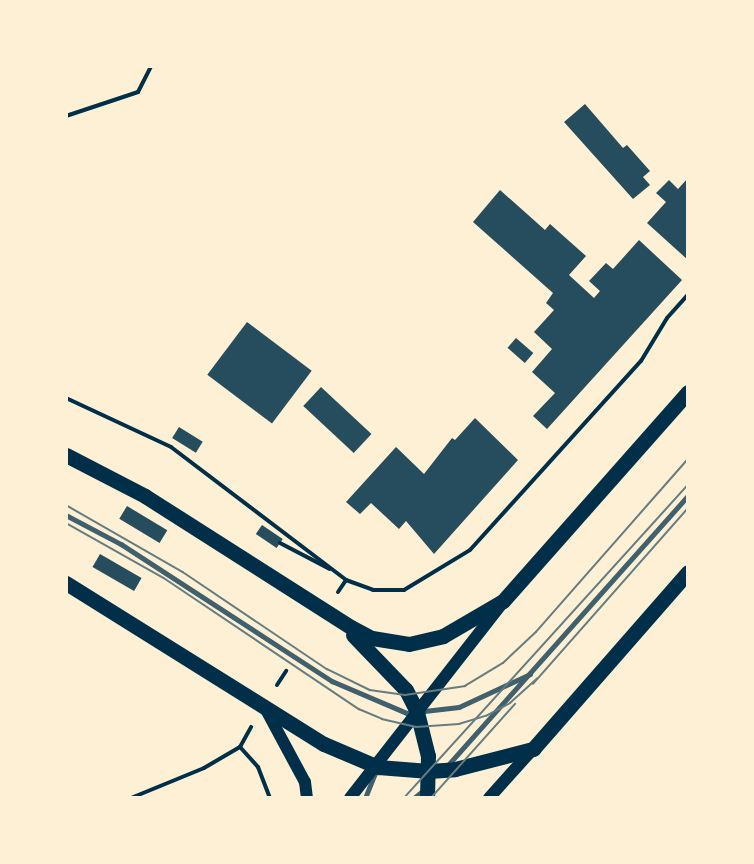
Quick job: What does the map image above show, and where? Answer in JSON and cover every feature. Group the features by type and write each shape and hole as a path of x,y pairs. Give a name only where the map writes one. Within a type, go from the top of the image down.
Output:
{"main road":[{"path":"350,798 378,767 439,682 503,602 688,392"},
{"path":"66,455 145,496 372,638 409,644 443,636 503,602"},
{"path":"489,798 688,572"},
{"path":"66,583 324,744 378,767 432,781 533,748"},
{"path":"326,611 375,655 406,690 417,712 432,781"},
{"path":"264,705 305,782 307,798"}],"lane":[{"path":"414,798 530,674 688,496"},
{"path":"66,515 121,544 332,681 374,701 407,713 459,708 530,674"},
{"path":"365,798 378,767"}],"path":[{"path":"66,116 138,92 151,66"},
{"path":"66,398 171,447 346,580 373,590 404,590 470,550 641,361 667,318 688,295"},
{"path":"280,543 338,573"},
{"path":"326,611 346,580"},
{"path":"131,798 204,768 240,747 264,705 296,657"},
{"path":"240,747 258,767 270,798"}],"building":[{"path":"585,104 623,148 627,145 650,171 643,177 650,185 633,199 564,122"},
{"path":"688,178 688,260 647,223 666,202 656,193 669,180 678,189"},
{"path":"500,190 545,230 550,224 586,256 569,275 594,298 600,291 589,281 606,263 613,269 639,240 682,280 547,429 533,416 555,393 532,372 552,349 534,332 554,310 546,303 553,293 473,222"},
{"path":"247,322 312,371 272,423 207,375"},
{"path":"516,338 533,353 525,363 507,348"},
{"path":"321,387 371,434 354,453 303,406"},
{"path":"475,418 518,460 434,554 406,521 399,529 371,503 360,514 346,502 396,447 424,474 452,438 455,440"},
{"path":"179,427 203,442 196,453 172,438"},
{"path":"127,506 167,530 160,543 119,519"},
{"path":"262,525 283,539 277,548 256,534"},
{"path":"100,554 142,578 134,591 93,567"}],"tram line":[{"path":"66,505 183,572 327,669 370,690 405,695 465,686 503,663 536,632 688,459"},
{"path":"404,798 688,485"},
{"path":"533,684 688,508"},
{"path":"66,523 164,578 359,709 382,719 416,727 459,724 486,716 510,703 537,679"},
{"path":"431,798 515,704"}]}
